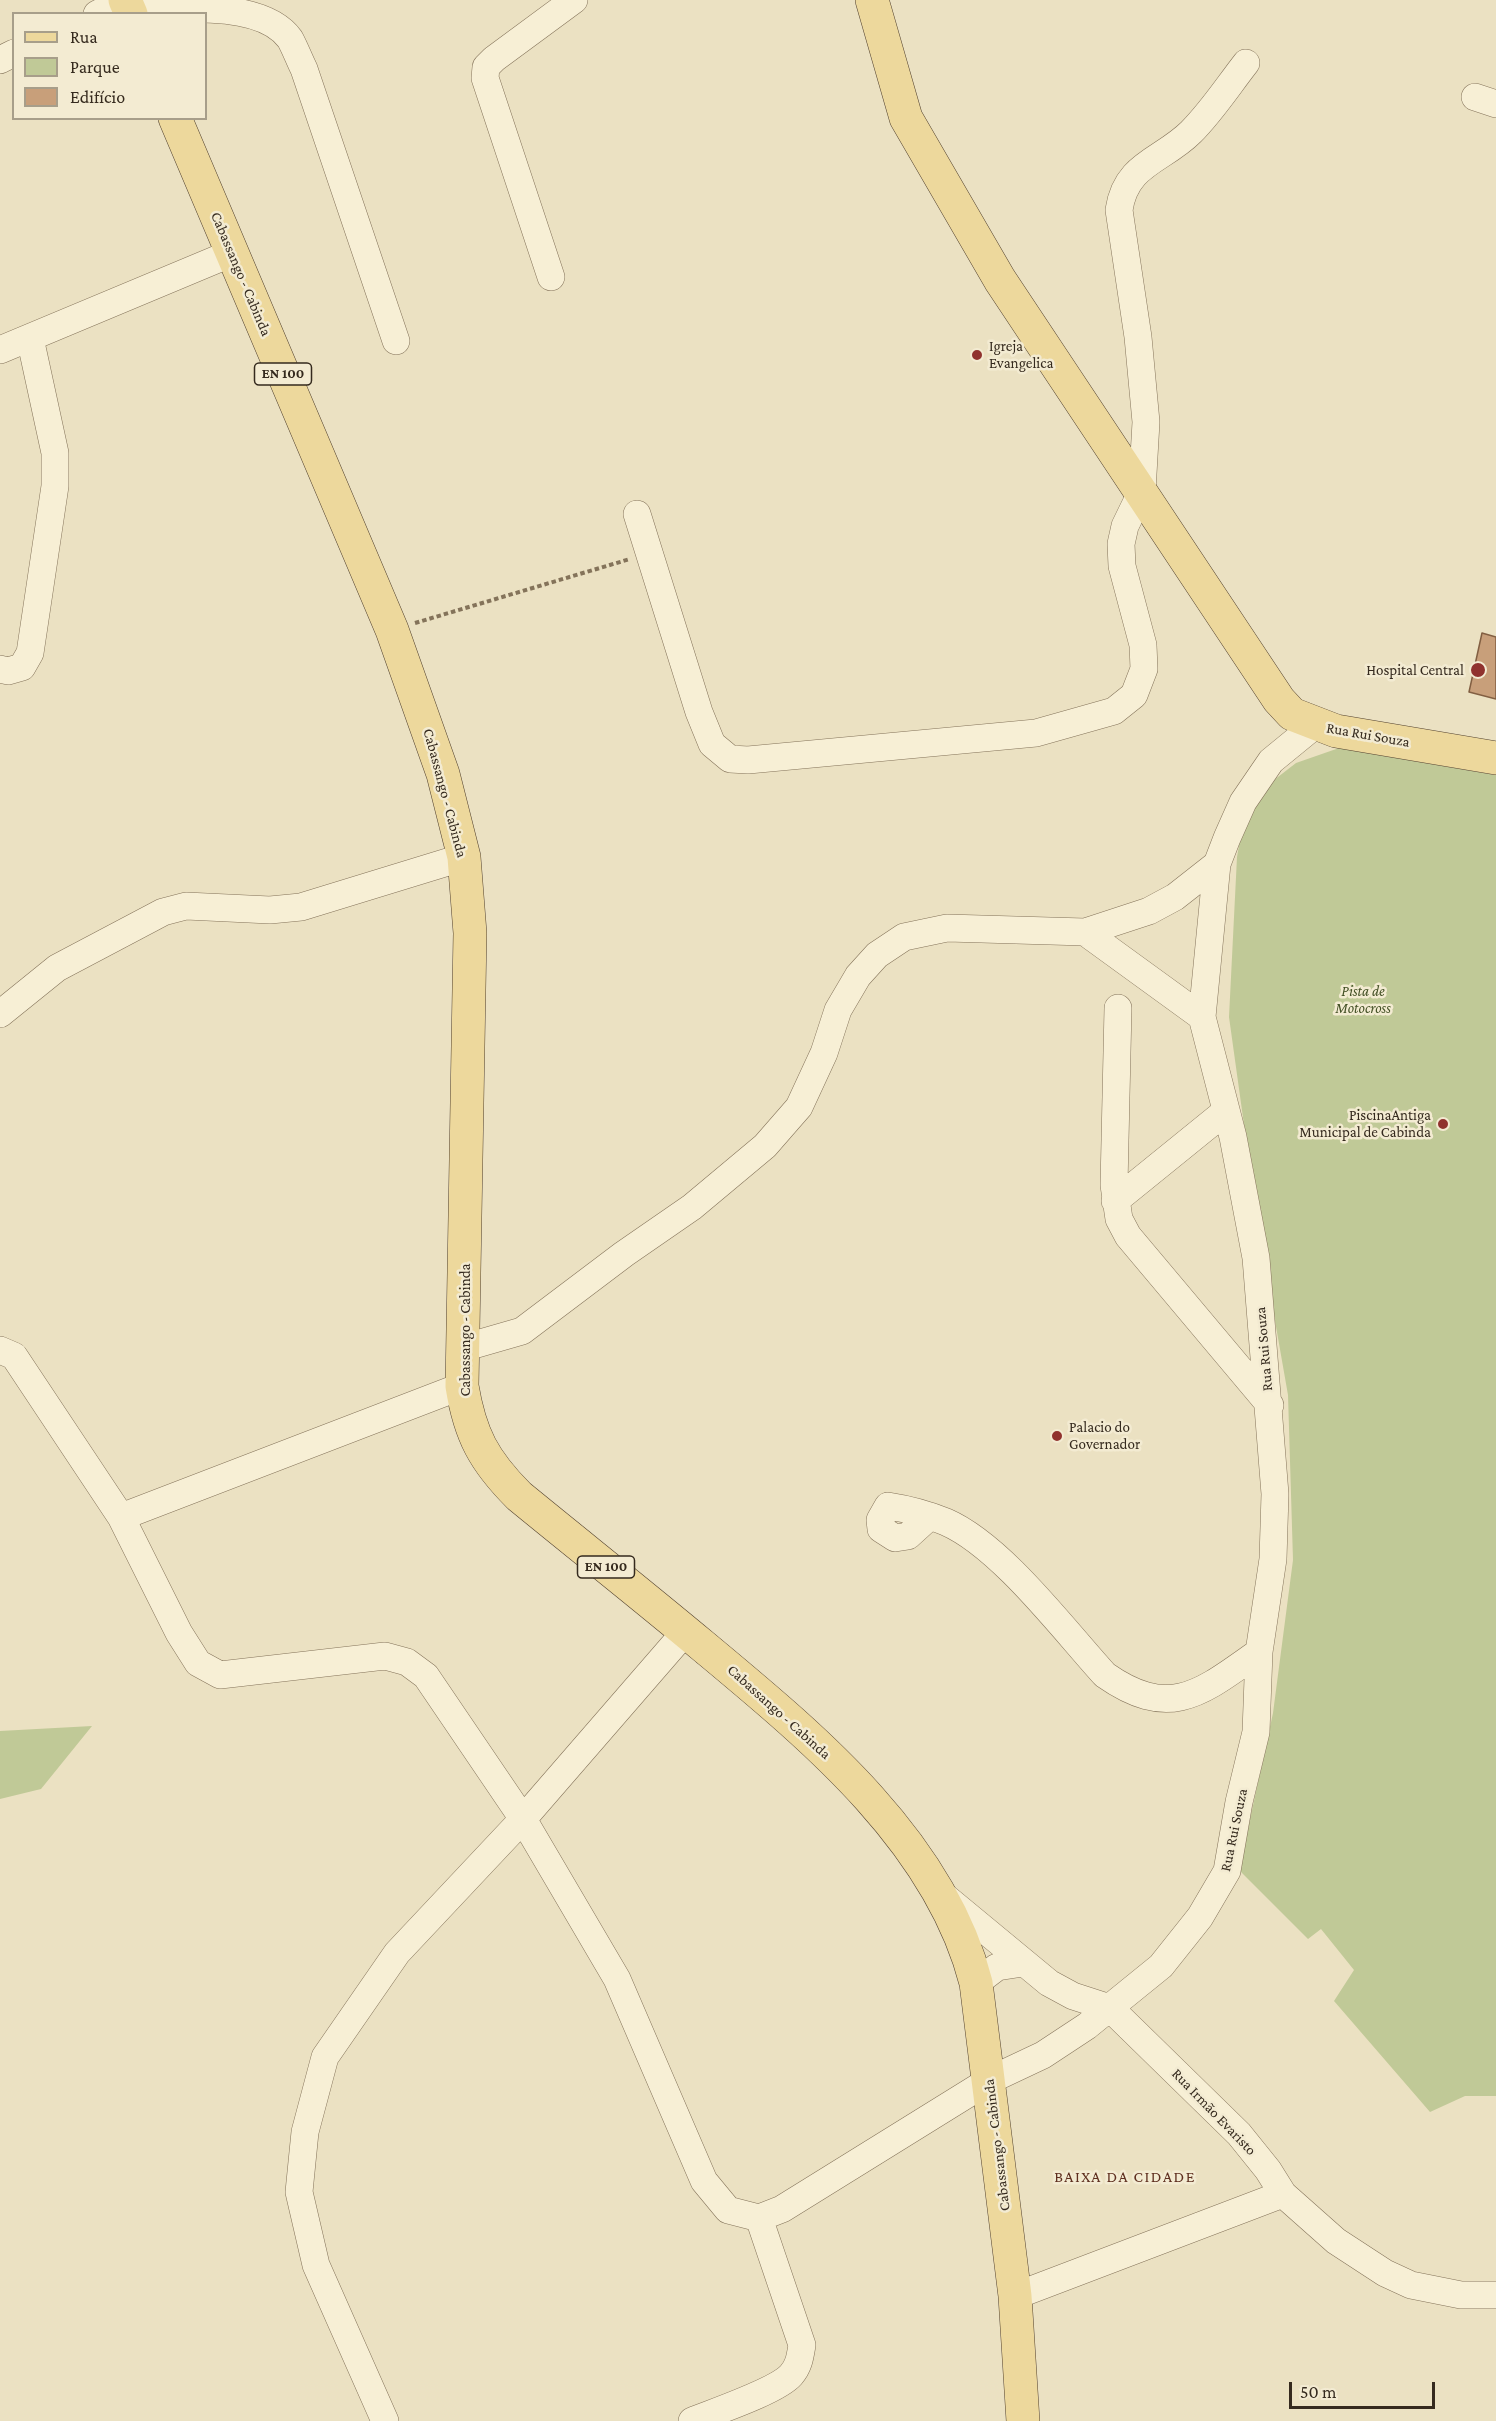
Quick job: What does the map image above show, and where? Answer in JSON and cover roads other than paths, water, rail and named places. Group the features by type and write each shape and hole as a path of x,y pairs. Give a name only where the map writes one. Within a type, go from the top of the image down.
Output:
{"main road":[{"path":"872,0 906,118 1000,280 1279,700 1292,714 1315,725"},
{"name":"Cabassango - Cabinda","path":"176,120 392,630 443,774 464,857 470,933 462,1386 468,1420 494,1471 519,1496 766,1698 831,1758 883,1815 942,1895 968,1950 976,1983 990,2080 1015,2296 1023,2421"},
{"name":"Rua Rui Souza","path":"1315,725 1336,731 1496,758"}],"street":[{"path":"551,278 485,78 486,67 494,58 574,0"},
{"path":"106,12 128,7 179,8 252,14 271,22 289,38 304,69 396,341"},
{"path":"637,514 699,712 712,744 730,759 748,760 1036,733 1114,711 1134,695 1144,669 1143,645 1122,566 1121,544 1125,526 1142,491 1146,422 1138,337 1119,210 1121,192 1133,174 1190,133 1246,63"},
{"path":"0,350 232,253"},
{"path":"0,669 8,671 22,667 30,653 55,486 55,453 30,338"},
{"name":"Rua Rui Souza","path":"759,2218 782,2209 990,2080 1042,2055 1110,2008 1161,1966 1200,1917 1227,1871 1239,1802 1256,1732 1259,1652 1273,1559 1275,1494 1270,1405 1256,1258 1226,1111 1202,1017 1217,864 1243,802 1271,760 1315,725"},
{"path":"0,1014 57,968 163,912 186,906 270,910 301,907 464,857"},
{"path":"463,1348 522,1331 624,1254 692,1207 765,1146 799,1107 824,1053 838,1010 858,976 877,955 904,937 947,928 1085,932 1149,911 1176,897 1217,864"},
{"path":"1085,932 1202,1017"},
{"path":"1118,1008 1115,1201 1128,1236 1270,1405"},
{"path":"1115,1201 1226,1111"},
{"path":"5,1347 121,1517 179,1633 198,1663 220,1675 385,1656 407,1662 426,1676 523,1819 617,1979 704,2181 728,2210 759,2218 802,2345 800,2361 789,2377 772,2387 692,2421"},
{"path":"121,1517 462,1386"},
{"path":"930,1516 948,1523 997,1557 1105,1675 1126,1689 1150,1697 1182,1697 1204,1691 1259,1652"},
{"path":"385,2421 316,2265 299,2192 305,2132 325,2057 397,1953 523,1819 686,1631"},
{"name":"Rua Irmão Evaristo","path":"942,1895 1049,1983 1073,1996 1110,2008 1239,2134 1268,2170 1283,2194 1336,2241 1385,2273 1436,2292 1496,2295"},
{"path":"976,1983 997,1967 1023,1963"},
{"path":"1015,2296 1283,2194"}],"place":[{"name":"Igreja Evangelica","path":"977,355"},
{"name":"Hospital Central","path":"1478,670"},
{"name":"PiscinaAntiga Municipal de Cabinda","path":"1443,1124"},
{"name":"Palacio do Governador","path":"1057,1436"}],"district":[{"name":"BAIXA DA CIDADE","path":"1125,2177"}],"park label":[{"name":"Pista de Motocross","path":"1363,1000"}]}
